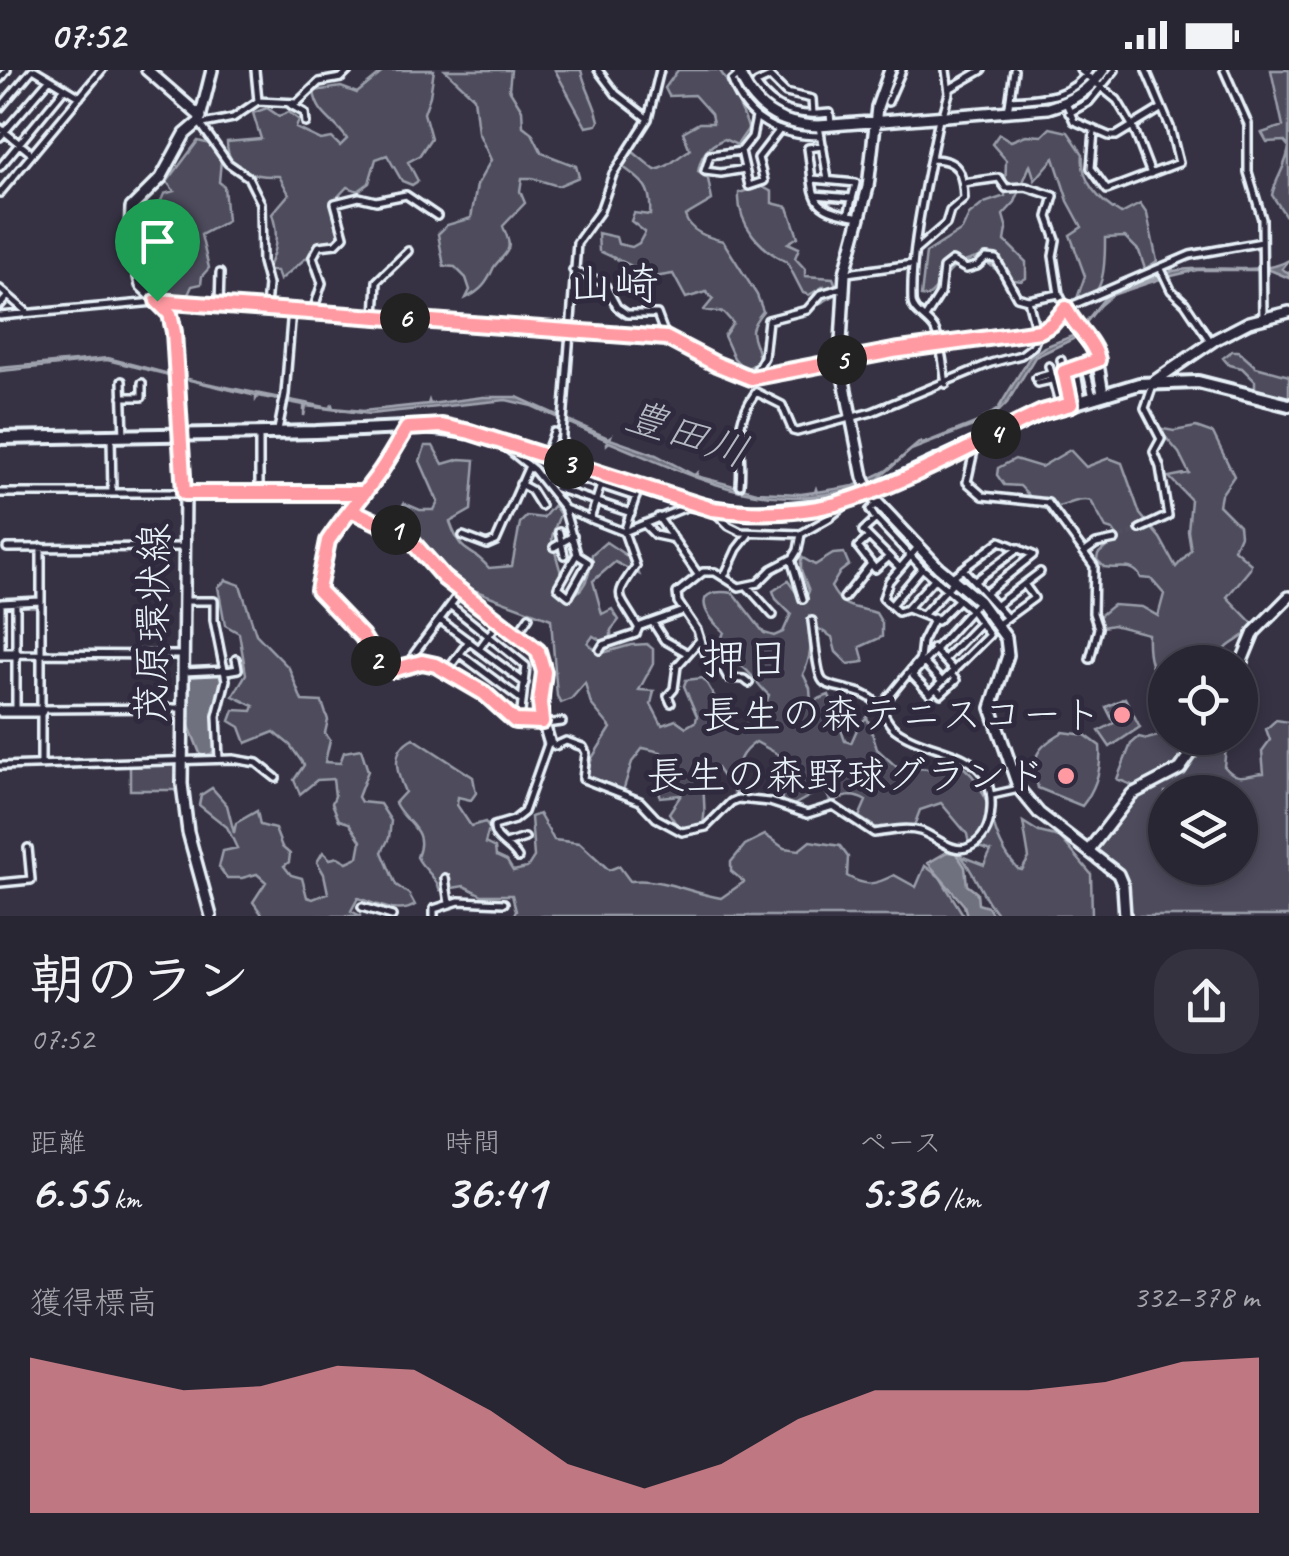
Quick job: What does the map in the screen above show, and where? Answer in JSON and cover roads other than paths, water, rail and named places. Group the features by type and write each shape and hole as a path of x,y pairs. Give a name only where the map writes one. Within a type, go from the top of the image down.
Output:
{"main road":[{"path":"0,438 457,428 638,492 749,513 829,505 852,498 975,443 1064,384 1198,382 1289,405"}],"street":[{"path":"0,79 8,70"},
{"path":"0,108 33,70 80,97"},
{"path":"0,193 102,70"},
{"path":"148,70 201,121 205,134 228,163 248,177 262,206 266,308"},
{"name":"茂原環状線","path":"211,916 186,817 181,760 184,493 172,323 170,314 141,283 130,239 131,208 162,178 184,134 201,121 212,70"},
{"path":"255,70 258,101"},
{"path":"290,105 319,82 339,79 349,70"},
{"path":"598,70 616,94 648,119"},
{"path":"554,491 562,465 577,243 600,211 613,174 648,119 660,70"},
{"path":"890,70 875,124 868,188 844,288 840,360 862,476 878,503 979,601 998,625 1007,642 1008,655 993,696 992,712 1020,789 1039,813 1114,869 1121,880 1125,916"},
{"path":"888,102 902,70"},
{"path":"946,70 949,89 931,159 913,264 912,302 914,310 934,330 946,384"},
{"path":"949,89 982,70"},
{"path":"1008,112 1014,70"},
{"path":"1010,100 1058,96 1103,70"},
{"path":"820,131 780,120 763,109 746,89 739,72 732,80 756,117 778,132 820,131 831,125 1068,108 1091,77 1115,70"},
{"path":"1094,131 1091,168 1107,190 1179,163 1146,70"},
{"path":"1224,70 1248,124 1248,172 1260,203 1263,320"},
{"path":"746,89 770,77 786,92 812,99 813,115"},
{"path":"1091,77 1117,100 1133,126 1151,174"},
{"path":"32,154 2,132 49,80"},
{"path":"756,84 772,104 790,112 830,114 831,125"},
{"path":"0,166 65,88"},
{"path":"201,121 233,118 258,101 290,105 304,114 306,123"},
{"path":"1068,108 1074,121 1116,136 1162,108"},
{"path":"756,117 752,137 742,151 749,186 763,183 758,158 778,132"},
{"path":"820,131 828,180"},
{"path":"823,146 808,148 815,195 827,211 860,217"},
{"path":"742,151 710,155 705,171 721,174 745,169"},
{"path":"916,252 946,224 950,211 964,199 962,171 955,164 931,159"},
{"path":"813,178 856,182 848,215"},
{"path":"963,183 1000,178 1006,188 1026,187 1054,196 1048,217 1056,240 1053,256 1059,294 1076,327 1095,349 1098,360"},
{"path":"815,195 852,198"},
{"path":"313,311 322,283 314,257 319,246 336,244 344,236 334,203 359,197 376,202 406,196 436,216"},
{"path":"1,315 157,301 666,338 751,378 840,360 1038,331 1052,324 1066,308 1198,253 1262,242"},
{"path":"375,316 377,281 408,251"},
{"path":"925,318 940,294 943,268 952,260 966,269 986,258 996,260 1014,294 1028,300 1059,294"},
{"path":"846,273 913,264"},
{"path":"1162,269 1166,283 1211,342"},
{"path":"574,270 604,283 617,307 627,314 657,314 666,338"},
{"path":"219,304 220,272"},
{"path":"751,378 764,357 768,320 807,310 822,294 844,288"},
{"path":"0,289 28,314"},
{"path":"0,305 8,296"},
{"path":"751,378 756,392 782,405 797,432 850,419 1026,352 1036,341 1038,331 1028,300"},
{"path":"278,433 292,309"},
{"path":"1140,529 1168,516 1154,452 1162,440 1145,408 1154,387 1152,382 1249,322 1289,312"},
{"path":"1064,384 1076,368 1098,360"},
{"path":"1037,380 1064,384 1098,360"},
{"path":"1064,384 1086,364"},
{"path":"1064,384 1076,368"},
{"path":"122,380 124,436"},
{"path":"122,397 142,397 142,383"},
{"path":"740,485 740,419 756,392"},
{"path":"407,428 325,546 318,590 362,636 380,665 392,670 429,662 484,693 508,717 520,722 562,722"},
{"path":"544,456 554,432"},
{"path":"259,433 259,493"},
{"path":"111,436 112,494"},
{"path":"504,443 554,491 563,507 577,555 558,587 569,596 588,562 577,555"},
{"path":"975,443 967,482 976,492 1048,503 1094,566 1093,613 1098,628 1090,659"},
{"path":"463,536 487,544 496,541 529,466"},
{"path":"590,519 602,481"},
{"path":"520,484 531,490 541,506"},
{"path":"554,491 631,512"},
{"path":"638,492 624,532 636,566 620,585 619,594 640,627"},
{"path":"0,493 364,493"},
{"path":"712,509 734,530 801,534 829,518 852,498"},
{"path":"878,503 870,510 876,519 922,568 970,610 990,635 930,694 914,676 933,648 970,610 979,601"},
{"path":"563,507 624,532 691,504"},
{"path":"351,510 408,537 460,592 538,651 544,664 544,722 549,741 554,746 566,741 583,746 584,779 640,801 656,818 682,832 702,830 738,799 770,802 807,814 833,806 871,832 924,832 964,850 988,830 990,784 948,749 933,747 893,728 874,699 845,686 834,688 821,679 812,621"},
{"path":"658,517 698,573"},
{"path":"876,519 864,528 900,568"},
{"path":"644,524 655,536 674,539"},
{"path":"559,532 564,555"},
{"path":"724,578 737,549 750,533"},
{"path":"749,683 728,678 720,663 704,652 677,594 698,573 710,571 735,586 758,583 772,569 791,559 798,550 801,534"},
{"path":"554,547 573,536"},
{"path":"869,537 858,547 871,564 876,568 888,556"},
{"path":"1086,552 1096,544 1115,540"},
{"path":"923,614 964,568 1000,541 1033,555 987,592"},
{"path":"919,546 887,584 884,598 898,612 907,610 937,621 959,599"},
{"path":"41,547 41,765"},
{"path":"7,548 184,547"},
{"path":"975,581 1019,548"},
{"path":"791,559 802,598"},
{"path":"844,598 871,564"},
{"path":"891,605 922,568"},
{"path":"964,568 1007,618"},
{"path":"998,604 1040,572"},
{"path":"907,610 934,579"},
{"path":"998,625 1034,598 1024,584"},
{"path":"747,586 773,616"},
{"path":"415,664 414,654 460,592"},
{"path":"1249,645 1254,632 1289,597"},
{"path":"182,601 214,600 214,620 226,671 217,716 219,759"},
{"path":"16,602 16,711"},
{"path":"40,602 1,603 0,654 181,655"},
{"path":"450,606 526,666 520,722"},
{"path":"600,650 603,645 636,634 640,627 683,611"},
{"path":"517,634 530,617"},
{"path":"880,708 920,659 922,642 934,618"},
{"path":"440,620 526,684"},
{"path":"479,649 500,621"},
{"path":"652,622 664,640 688,653"},
{"path":"944,660 980,623"},
{"path":"447,671 469,642"},
{"path":"671,702 668,696 674,690 677,666 698,642"},
{"path":"933,648 956,680 941,694 936,689"},
{"path":"460,654 522,700"},
{"path":"181,672 238,669 236,659"},
{"path":"924,663 942,682"},
{"path":"0,711 181,708"},
{"path":"518,858 498,838 494,826 514,820 524,812 549,741"},
{"path":"1089,850 1132,794 1180,770 1190,755"},
{"path":"0,766 219,759 257,762 276,778"},
{"path":"992,795 1020,789"},
{"path":"506,844 525,838"},
{"path":"0,883 30,880 28,848"},
{"path":"446,878 449,903"},
{"path":"466,902 482,909"},
{"path":"434,916 434,909 449,903 504,903"},
{"path":"362,908 392,916"}],"water":[{"path":"1171,260 1173,271 1202,268 1264,268 1289,260 1282,269 1289,273 1289,278 1270,270 1197,270 1112,295 1073,339 1035,357 1007,403 991,419 911,450 877,480 879,484 875,481 838,492 804,497 770,496 707,481 607,444 607,440 532,406 506,400 370,414 306,406 304,416 304,405 258,396 256,399 107,360 0,371 108,358 196,381 363,411 429,401 430,404 517,397 694,475 697,473 696,476 757,492 801,494 854,486 886,471 920,442 978,422 998,409 1029,358 1044,347 1075,335 1107,295 1171,272"},
{"path":"221,671 224,674 214,716 217,748 201,756 186,718 189,675"},
{"path":"947,852 956,853 965,867 967,885 977,893 978,904 988,907 993,915 967,916 964,905 928,863"}],"tunnel":[{"path":"1115,540 1140,529"},
{"path":"803,599 812,621"}],"place":[{"name":"長生の森テニスコート","path":"1122,715"},
{"name":"長生の森野球グランド","path":"1066,776"}],"district":[{"name":"山崎","path":"613,284"},
{"name":"押日","path":"746,659"}],"water label":[{"name":"豊田川","path":"687,434"}]}
